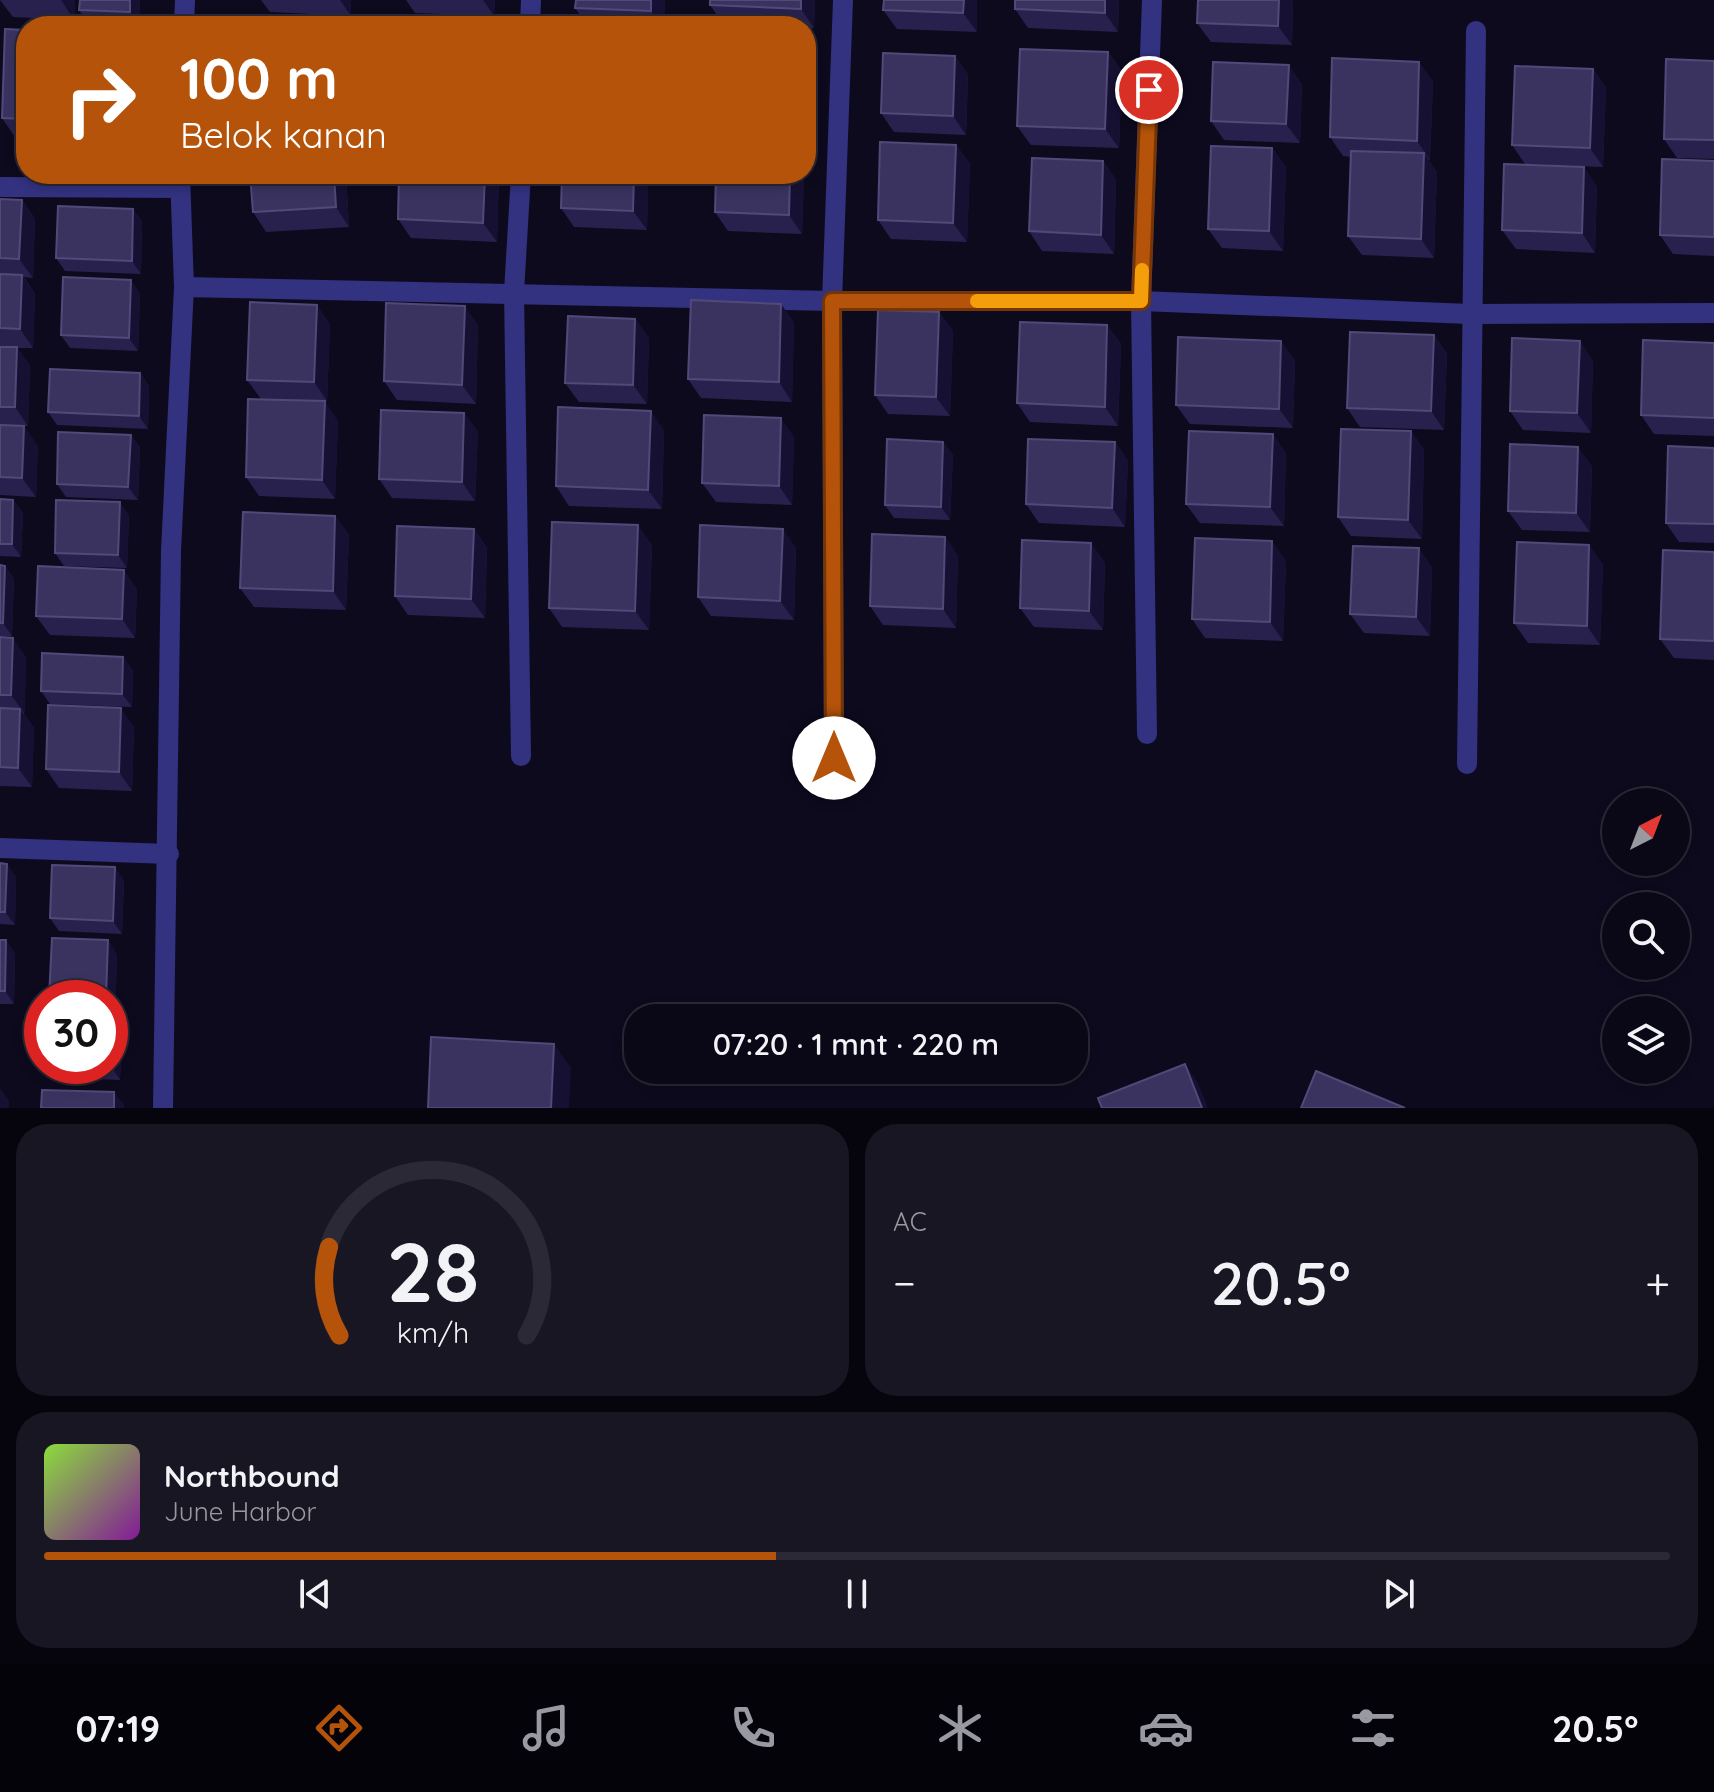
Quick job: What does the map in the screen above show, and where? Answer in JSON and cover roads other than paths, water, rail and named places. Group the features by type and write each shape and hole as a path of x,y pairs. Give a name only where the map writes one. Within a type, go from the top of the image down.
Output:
{"street":[{"path":"834,758 832,301 843,0"},
{"path":"1147,734 1141,301 1152,0"},
{"path":"1467,764 1470,314 1476,31"},
{"path":"0,187 90,184"},
{"path":"163,1108 171,551 184,287 180,184"},
{"path":"520,184 514,292 521,756"},
{"path":"184,287 832,301 1141,301 1470,314 1714,313"},
{"path":"0,848 169,854"}]}
